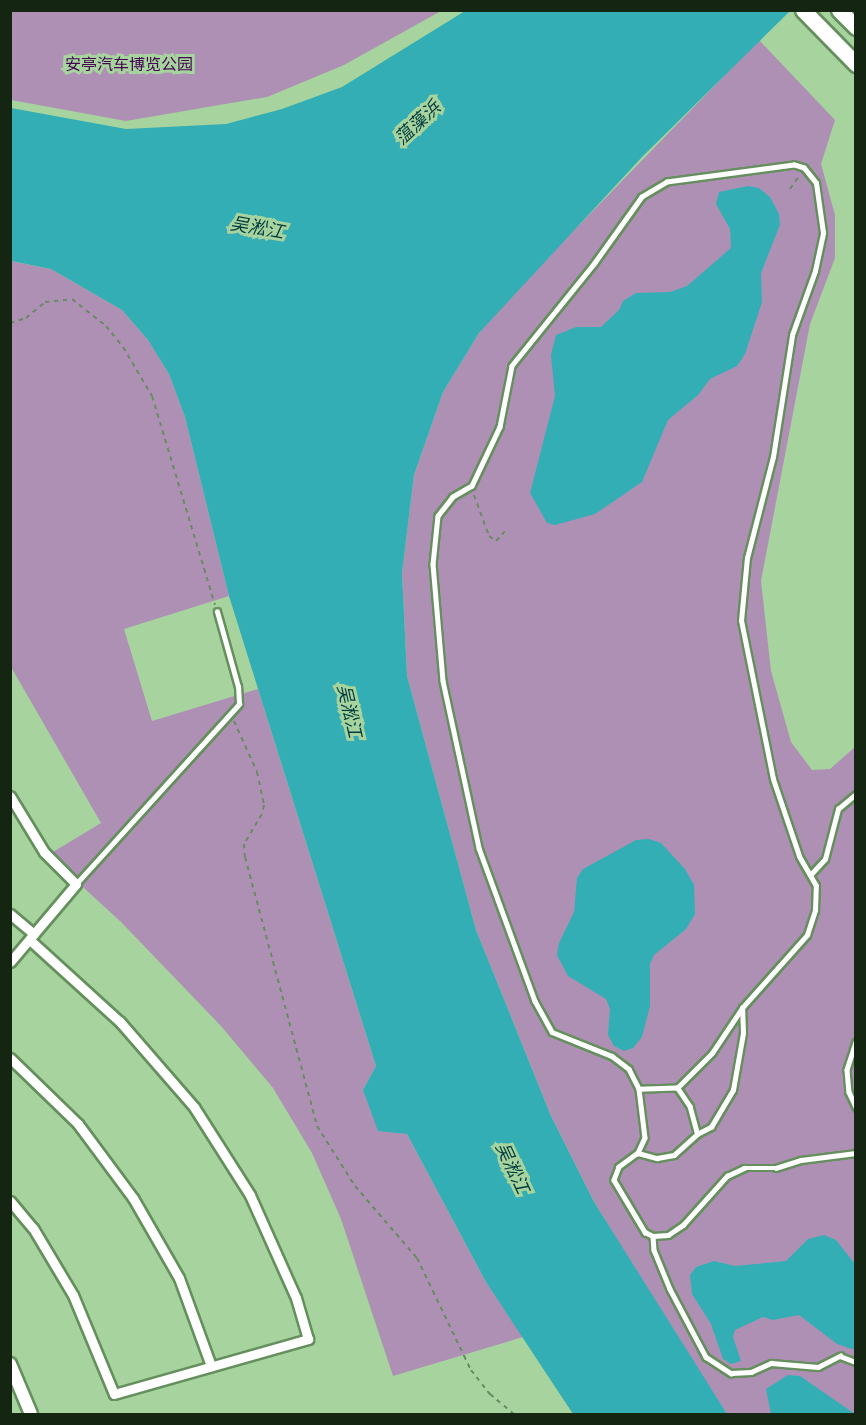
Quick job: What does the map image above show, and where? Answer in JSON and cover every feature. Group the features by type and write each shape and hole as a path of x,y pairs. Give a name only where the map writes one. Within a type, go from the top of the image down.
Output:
{"main road":[{"path":"803,10 855,64"},
{"path":"839,10 855,27"}],"street":[{"path":"10,796 44,852 76,884 10,963"},
{"path":"10,914 120,1022 194,1107 250,1195 276,1250 308,1339 114,1394 73,1295 33,1228 10,1201"},
{"path":"10,1058 78,1124 133,1198 179,1278 211,1366"},
{"path":"10,1364 31,1414"}],"lane":[{"path":"639,1089 677,1088 712,1053 742,1008 807,935 815,910 816,886 812,873 799,856 773,779 741,621 747,558 772,457 792,335 815,271 823,233 816,183 804,168 779,166 667,182 642,197 595,263 512,366 500,427 472,486 453,497 438,516 433,564 443,681 479,848 535,1001 552,1032 612,1056 629,1069 639,1089 645,1138 638,1153 619,1167 614,1180 645,1232 653,1236 668,1235 683,1225 727,1176 744,1168 776,1168 801,1160 855,1153"},
{"path":"76,884 232,716 240,698 217,612"},
{"path":"812,873 825,859 838,809 855,794"},
{"path":"638,1153 657,1158 674,1155 697,1134 711,1127 733,1090 743,1033 742,1008"},
{"path":"855,1042 847,1070 849,1092 855,1107"},
{"path":"677,1088 690,1107 697,1134"},
{"path":"653,1236 654,1250 670,1289 706,1357 730,1373 751,1372 771,1363 818,1367 840,1356 855,1362"}],"path":[{"path":"790,189 804,168"},
{"path":"10,323 26,318 45,302 72,299 106,326 123,347 152,396 217,612"},
{"path":"472,486 475,506 489,536 496,541 505,531"},
{"path":"232,716 257,772 263,796 262,814 244,844 245,857 317,1126 355,1186 417,1257 471,1370 490,1394 514,1414"}],"green space":[{"name":"安亭汽车博览公园","path":"10,11 441,11 344,65 267,97 126,121 11,100"},
{"path":"759,40 835,120 821,164 835,215 835,258 810,324 761,581 771,671 791,742 812,770 830,769 855,747 856,1414 727,1414 674,1333 594,1202 551,1116 476,930 407,676 402,573 414,475 443,392 479,333 514,292"},
{"path":"10,261 51,269 122,310 148,340 169,374 185,417 229,596 124,629 152,721 258,689 376,1066 363,1090 407,1134 486,1282 523,1337 393,1376 341,1219 312,1153 273,1088 221,1026 121,922 48,855 101,823 11,667"}],"water":[{"path":"465,11 790,11 643,156 479,333 443,392 414,475 402,573 407,676 476,930 551,1116 594,1202 727,1414 573,1414 486,1282 407,1134 378,1131 363,1090 376,1066 229,596 185,417 169,374 148,340 122,310 51,269 11,261 11,108 126,129 226,124 282,109 342,87"},
{"path":"748,186 759,188 770,197 779,214 780,225 761,273 762,302 745,354 737,366 710,379 698,395 668,420 642,482 595,514 555,525 547,523 530,493 555,396 551,355 556,335 576,327 601,327 619,310 623,301 636,293 670,292 687,286 731,248 730,229 716,204 719,192"},
{"path":"649,839 661,843 685,869 694,885 695,914 686,929 654,955 650,964 650,1006 642,1037 633,1048 624,1051 614,1046 608,1035 610,1009 606,999 568,976 557,955 559,943 574,912 577,878 583,869 636,840"},
{"path":"824,1235 836,1240 855,1264 855,1350 837,1344 799,1315 773,1320 763,1317 735,1330 733,1337 741,1361 731,1364 723,1359 711,1324 692,1294 690,1275 696,1267 714,1261 735,1266 786,1261 808,1239"},
{"path":"788,1375 800,1376 855,1414 771,1414 766,1389"}],"water label":[{"name":"蕰藻浜","path":"418,123"},
{"name":"吴淞江","path":"257,228"},
{"name":"吴淞江","path":"349,711"},
{"name":"吴淞江","path":"512,1168"}]}
